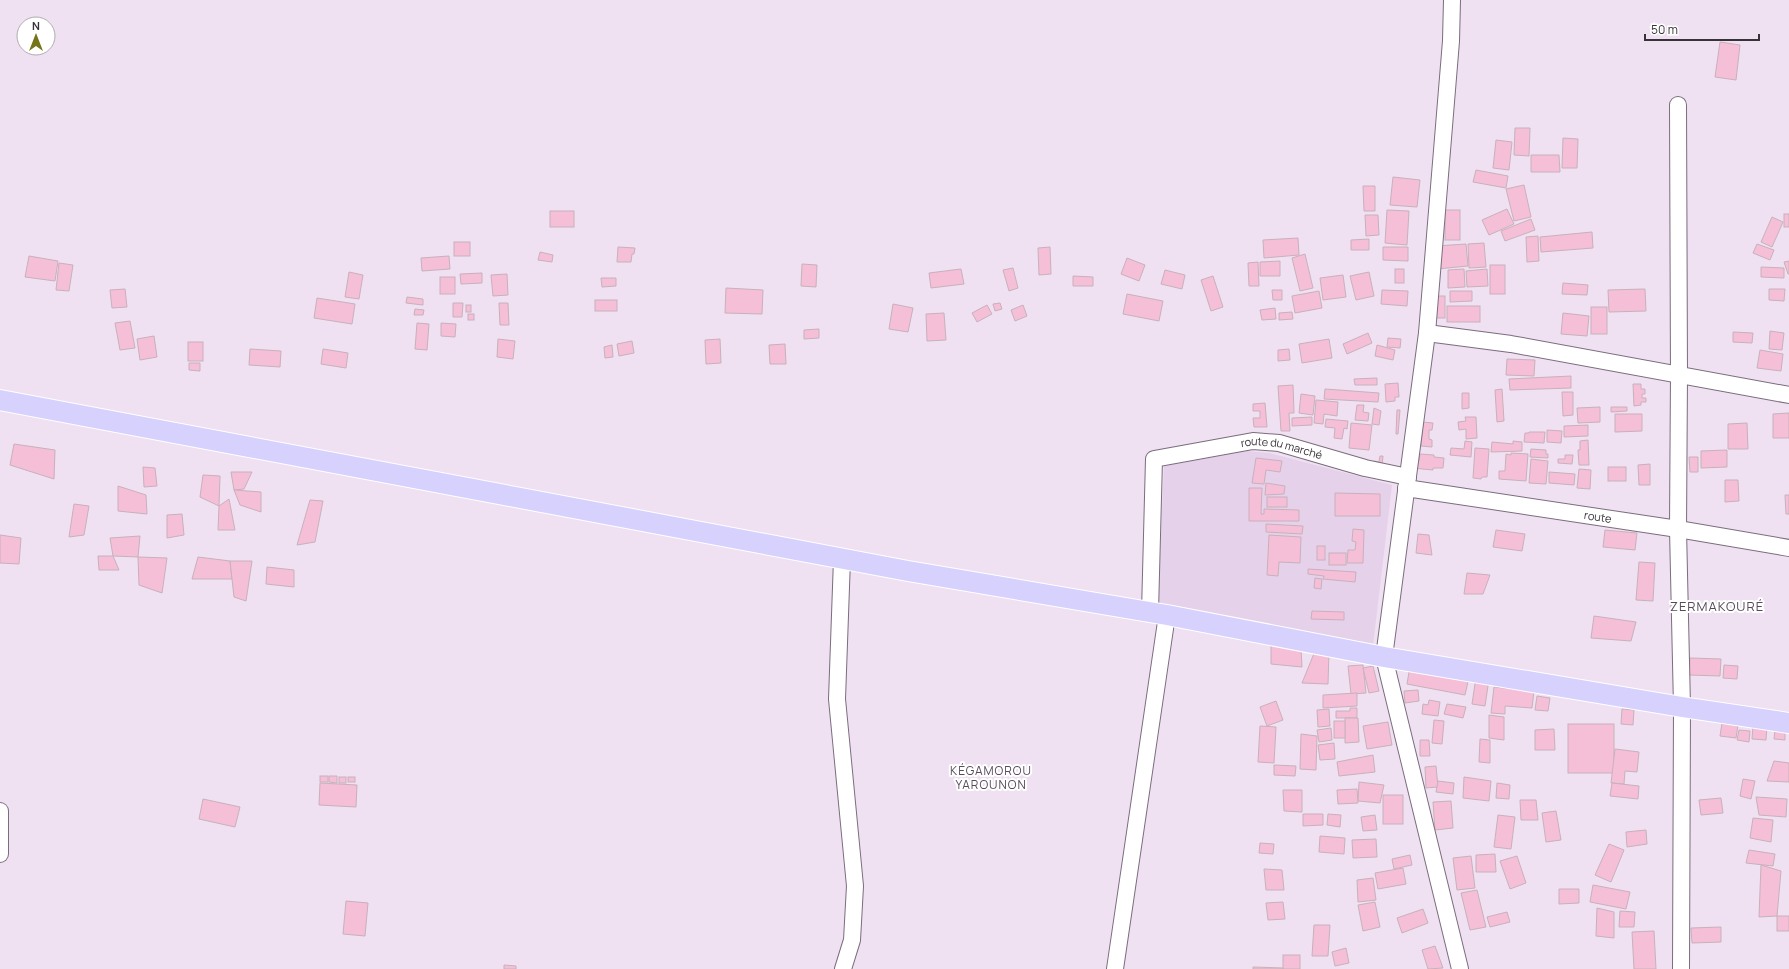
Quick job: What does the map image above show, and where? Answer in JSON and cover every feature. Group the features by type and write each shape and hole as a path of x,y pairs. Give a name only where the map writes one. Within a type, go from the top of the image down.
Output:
{"main road":[{"path":"0,400 842,559 1159,614 1384,657 1682,707 1789,723"}],"street":[{"path":"1452,0 1452,41 1427,333 1384,657 1460,969"},
{"path":"1678,105 1680,375 1678,529 1682,707 1681,969"},
{"path":"1427,333 1511,344 1789,396"},
{"name":"route du marché","path":"1159,614 1154,459 1254,441 1279,443 1407,482"},
{"name":"route","path":"1407,482 1789,548"},
{"path":"842,559 837,699 856,886 852,940 842,969"},
{"path":"1115,969 1159,614"},
{"path":"0,811 0,854"}],"shaded area":[{"path":"1247,451 1269,453 1392,485 1373,646 1158,604 1164,466"}],"building":[{"path":"1720,42 1740,45 1736,80 1715,77"},
{"path":"1515,128 1530,128 1529,156 1514,155"},
{"path":"1563,138 1578,139 1577,168 1562,168"},
{"path":"1496,140 1512,142 1509,170 1493,168"},
{"path":"1531,155 1559,155 1560,172 1531,172"},
{"path":"1476,170 1508,176 1506,188 1473,182"},
{"path":"1393,177 1420,180 1417,207 1390,205"},
{"path":"1524,185 1531,217 1514,221 1506,189"},
{"path":"1363,186 1375,186 1375,211 1364,211"},
{"path":"1507,209 1514,224 1489,235 1482,220"},
{"path":"1387,210 1409,211 1407,245 1385,243"},
{"path":"1445,210 1460,210 1460,240 1445,240"},
{"path":"550,211 574,211 574,227 550,227"},
{"path":"1784,214 1789,214 1789,227 1784,227"},
{"path":"1365,215 1378,215 1379,235 1366,236"},
{"path":"1772,217 1783,222 1772,247 1761,242"},
{"path":"1531,219 1535,230 1505,241 1501,231"},
{"path":"1592,232 1593,248 1541,252 1540,237"},
{"path":"1538,236 1539,261 1527,262 1526,237"},
{"path":"1298,238 1299,255 1264,258 1263,240"},
{"path":"1369,239 1369,250 1351,250 1351,240"},
{"path":"454,242 470,242 470,256 454,256"},
{"path":"1484,243 1486,267 1469,268 1468,244"},
{"path":"1466,244 1468,266 1437,269 1436,246"},
{"path":"1757,244 1774,250 1770,260 1753,253"},
{"path":"618,247 635,248 634,254 632,254 631,262 617,262"},
{"path":"1050,247 1051,274 1039,275 1038,248"},
{"path":"1383,247 1408,247 1408,261 1383,260"},
{"path":"540,252 553,255 552,262 538,260"},
{"path":"1305,254 1313,288 1300,291 1292,258"},
{"path":"29,256 58,261 55,281 25,277"},
{"path":"449,256 450,269 422,271 421,258"},
{"path":"1127,258 1145,265 1139,281 1121,274"},
{"path":"1280,261 1280,276 1260,276 1260,262"},
{"path":"1789,261 1789,274 1788,274 1784,262"},
{"path":"1258,262 1259,286 1249,286 1248,263"},
{"path":"59,263 73,265 69,291 56,290"},
{"path":"802,264 817,265 816,287 801,286"},
{"path":"1490,265 1505,265 1505,294 1490,294"},
{"path":"1761,267 1784,268 1784,278 1761,277"},
{"path":"1013,268 1018,288 1009,291 1003,270"},
{"path":"961,269 964,284 931,288 929,273"},
{"path":"1395,269 1404,269 1404,283 1395,283"},
{"path":"1464,269 1465,287 1448,288 1448,270"},
{"path":"1487,269 1488,286 1467,287 1466,271"},
{"path":"1165,270 1185,275 1182,289 1161,284"},
{"path":"349,272 363,275 359,299 345,297"},
{"path":"1369,272 1374,296 1356,300 1350,276"},
{"path":"482,273 482,283 461,284 460,274"},
{"path":"507,274 508,295 493,296 491,275"},
{"path":"1343,275 1346,297 1323,300 1320,278"},
{"path":"1073,276 1093,277 1093,286 1073,286"},
{"path":"1213,276 1223,307 1211,311 1201,280"},
{"path":"440,277 455,277 455,294 440,294"},
{"path":"601,278 616,278 616,286 602,287"},
{"path":"1563,283 1588,285 1587,295 1562,294"},
{"path":"726,288 763,290 762,314 725,313"},
{"path":"125,289 127,307 112,308 110,290"},
{"path":"1645,289 1646,311 1609,312 1608,290"},
{"path":"1769,289 1785,289 1784,301 1769,300"},
{"path":"1272,290 1282,290 1282,300 1273,300"},
{"path":"1382,290 1408,291 1407,306 1381,304"},
{"path":"1319,291 1322,308 1295,313 1292,296"},
{"path":"1450,291 1472,291 1472,301 1450,302"},
{"path":"1127,294 1163,301 1159,321 1123,314"},
{"path":"1431,296 1445,296 1445,318 1431,318"},
{"path":"407,297 423,299 423,305 406,303"},
{"path":"317,298 355,304 352,324 314,318"},
{"path":"595,300 617,300 617,311 595,311"},
{"path":"453,303 463,303 462,317 453,317"},
{"path":"499,303 508,303 509,325 500,325"},
{"path":"1000,303 1002,309 995,311 993,304"},
{"path":"893,304 913,308 908,332 889,329"},
{"path":"466,305 471,305 471,312 466,312"},
{"path":"987,305 992,314 977,322 972,313"},
{"path":"1023,305 1027,316 1015,321 1011,310"},
{"path":"1447,306 1480,306 1480,322 1447,322"},
{"path":"1591,307 1607,307 1607,334 1591,334"},
{"path":"1275,308 1276,319 1262,320 1260,310"},
{"path":"415,309 424,310 423,315 414,315"},
{"path":"1292,312 1293,319 1279,320 1279,313"},
{"path":"944,313 946,340 927,341 926,314"},
{"path":"1563,313 1589,316 1587,336 1561,334"},
{"path":"468,314 474,314 474,320 468,320"},
{"path":"130,321 135,348 120,350 115,323"},
{"path":"417,323 429,324 427,350 415,349"},
{"path":"441,323 456,324 455,337 441,336"},
{"path":"819,329 819,338 804,339 804,330"},
{"path":"1770,331 1784,333 1782,350 1769,349"},
{"path":"1733,332 1753,333 1752,343 1733,342"},
{"path":"1368,333 1372,343 1347,354 1343,344"},
{"path":"154,336 157,357 140,360 137,339"},
{"path":"1388,338 1401,339 1400,348 1387,347"},
{"path":"498,339 515,341 513,359 497,357"},
{"path":"720,339 721,363 706,364 705,340"},
{"path":"1329,339 1332,358 1302,363 1299,344"},
{"path":"632,341 634,353 619,356 617,344"},
{"path":"188,342 203,342 203,361 188,361"},
{"path":"785,344 786,364 770,364 769,345"},
{"path":"612,345 613,357 605,358 604,347"},
{"path":"1377,345 1395,350 1393,360 1375,356"},
{"path":"250,349 281,351 280,367 249,365"},
{"path":"323,349 348,353 346,368 321,364"},
{"path":"1289,349 1290,360 1278,361 1278,350"},
{"path":"1760,350 1783,354 1781,371 1757,368"},
{"path":"1507,359 1535,360 1534,376 1506,375"},
{"path":"189,363 200,363 200,371 189,370"},
{"path":"1571,376 1571,388 1510,390 1509,379"},
{"path":"1377,378 1377,385 1355,385 1354,379"},
{"path":"1398,383 1399,397 1395,397 1395,401 1386,402 1385,384"},
{"path":"1633,384 1641,384 1641,389 1645,389 1645,394 1642,394 1642,398 1646,398 1646,402 1641,402 1641,405 1634,406"},
{"path":"1293,385 1294,413 1289,413 1290,431 1281,431 1278,386"},
{"path":"1325,389 1379,393 1378,402 1324,399"},
{"path":"1502,389 1504,421 1497,422 1495,390"},
{"path":"1562,392 1573,392 1573,415 1563,416"},
{"path":"1462,393 1469,393 1469,408 1462,409"},
{"path":"1301,394 1315,396 1313,415 1299,413"},
{"path":"1316,400 1338,402 1337,416 1324,414 1323,424 1314,423"},
{"path":"1265,403 1267,427 1254,427 1253,418 1260,418 1260,411 1253,411 1253,404"},
{"path":"1357,405 1364,405 1363,412 1369,413 1368,421 1355,420"},
{"path":"1600,407 1600,422 1578,423 1577,408"},
{"path":"1611,407 1627,407 1627,411 1611,412"},
{"path":"1374,408 1381,411 1379,425 1372,424"},
{"path":"1397,410 1400,410 1398,434 1396,434"},
{"path":"1789,413 1789,438 1773,438 1773,414"},
{"path":"1615,414 1642,414 1642,431 1615,432"},
{"path":"1312,417 1312,425 1292,426 1292,418"},
{"path":"1465,417 1476,417 1477,438 1466,439 1466,429 1459,430 1458,422 1466,421"},
{"path":"1326,419 1348,421 1347,429 1344,428 1342,439 1334,438 1335,428 1325,427"},
{"path":"1423,422 1433,423 1432,430 1429,430 1429,439 1432,440 1432,447 1421,446"},
{"path":"1351,423 1372,425 1369,450 1349,448"},
{"path":"1747,423 1748,449 1728,449 1728,424"},
{"path":"1588,425 1588,436 1564,437 1564,426"},
{"path":"1547,430 1562,431 1561,443 1547,442"},
{"path":"1545,432 1544,443 1524,442 1525,433"},
{"path":"1588,440 1589,465 1579,465 1578,450 1580,450 1580,441"},
{"path":"1465,441 1472,442 1471,457 1450,455 1451,448 1464,449"},
{"path":"1513,441 1522,442 1522,451 1491,452 1492,442 1513,444"},
{"path":"14,444 55,450 54,479 10,465"},
{"path":"1475,448 1489,449 1487,477 1482,477 1481,479 1473,478"},
{"path":"1531,449 1546,450 1548,458 1530,457"},
{"path":"1727,450 1727,467 1701,468 1701,451"},
{"path":"1511,453 1528,454 1526,481 1499,479 1499,471 1505,471 1506,454 1511,455"},
{"path":"1420,454 1434,455 1434,457 1444,458 1443,468 1433,468 1433,470 1412,468 1412,460 1419,461"},
{"path":"1565,455 1573,455 1572,464 1558,463 1558,459 1565,459"},
{"path":"1380,456 1383,456 1382,467 1374,467 1374,461 1379,462"},
{"path":"1689,457 1698,457 1698,472 1690,472"},
{"path":"1256,458 1282,461 1280,472 1266,470 1264,484 1252,483"},
{"path":"1531,459 1548,461 1546,484 1529,483"},
{"path":"1650,464 1650,485 1639,485 1638,465"},
{"path":"143,467 155,468 157,486 144,487"},
{"path":"1608,467 1626,467 1626,481 1608,481"},
{"path":"1579,469 1591,470 1590,489 1577,488"},
{"path":"231,472 252,472 244,489 234,490"},
{"path":"1549,472 1575,474 1574,485 1549,483"},
{"path":"203,475 220,476 219,506 200,497"},
{"path":"1725,480 1738,480 1739,501 1725,502"},
{"path":"1266,483 1285,486 1284,494 1265,495"},
{"path":"118,486 146,495 147,514 118,511"},
{"path":"1249,488 1262,488 1261,514 1264,514 1264,509 1299,510 1299,521 1249,521"},
{"path":"234,490 261,492 261,512 240,505"},
{"path":"1335,493 1380,494 1380,516 1335,516"},
{"path":"1785,495 1789,495 1789,514 1786,514"},
{"path":"1267,497 1287,497 1287,507 1267,507"},
{"path":"229,499 235,530 218,530 219,506"},
{"path":"310,500 323,501 315,542 297,545"},
{"path":"74,504 89,506 84,535 69,537"},
{"path":"182,514 184,535 167,538 167,515"},
{"path":"1266,524 1303,526 1302,534 1266,532"},
{"path":"1353,529 1364,530 1363,563 1347,563 1348,550 1355,550 1356,542 1352,541"},
{"path":"1496,530 1525,534 1522,551 1493,547"},
{"path":"1605,530 1637,533 1635,550 1603,547"},
{"path":"1418,534 1429,535 1432,555 1416,553"},
{"path":"0,535 21,538 19,564 0,563"},
{"path":"1269,535 1301,537 1300,563 1279,562 1278,576 1267,575"},
{"path":"140,536 138,557 113,556 110,538"},
{"path":"1317,546 1325,546 1325,560 1317,560"},
{"path":"1329,553 1346,553 1346,565 1329,565"},
{"path":"98,556 113,556 119,570 99,570"},
{"path":"138,557 167,558 162,593 139,585"},
{"path":"198,557 230,561 232,579 192,579"},
{"path":"230,561 252,561 246,601 234,597"},
{"path":"1639,562 1655,563 1653,601 1636,600"},
{"path":"267,567 294,570 294,587 266,584"},
{"path":"1308,569 1356,572 1355,582 1323,579 1324,576 1308,574"},
{"path":"1467,573 1490,575 1483,594 1464,594"},
{"path":"1315,578 1322,579 1321,589 1314,588"},
{"path":"1312,611 1344,612 1344,620 1311,619"},
{"path":"1594,616 1636,622 1631,641 1591,638"},
{"path":"1271,644 1301,648 1302,667 1271,664"},
{"path":"1315,651 1329,652 1328,684 1302,683"},
{"path":"1690,658 1721,659 1720,676 1689,675"},
{"path":"1363,665 1366,693 1351,694 1348,666"},
{"path":"1724,665 1738,666 1737,679 1723,678"},
{"path":"1373,666 1379,691 1369,693 1363,668"},
{"path":"1410,666 1469,677 1465,695 1407,684"},
{"path":"1476,677 1489,679 1485,706 1472,704"},
{"path":"1494,687 1534,691 1532,708 1505,706 1505,714 1491,713"},
{"path":"1418,690 1419,701 1405,703 1404,691"},
{"path":"1357,693 1357,706 1323,708 1323,695"},
{"path":"1537,696 1550,698 1548,711 1535,710"},
{"path":"1429,700 1440,702 1438,716 1422,714 1423,704 1428,705"},
{"path":"1276,701 1283,720 1267,726 1260,707"},
{"path":"1447,704 1466,707 1463,718 1444,714"},
{"path":"1350,708 1357,708 1357,718 1336,718 1336,711 1350,711"},
{"path":"1329,709 1330,726 1318,727 1317,710"},
{"path":"1622,709 1634,710 1633,725 1621,724"},
{"path":"1489,715 1504,717 1504,740 1489,738"},
{"path":"1345,718 1358,718 1359,742 1345,743"},
{"path":"1434,720 1444,721 1442,744 1432,743"},
{"path":"1334,721 1345,721 1345,738 1334,738"},
{"path":"1388,722 1392,745 1367,749 1363,726"},
{"path":"1722,723 1738,725 1736,738 1720,736"},
{"path":"1568,724 1614,724 1614,773 1568,773"},
{"path":"1260,726 1276,727 1274,763 1258,762"},
{"path":"1753,726 1767,726 1766,740 1752,739"},
{"path":"1331,728 1332,740 1319,742 1317,730"},
{"path":"1554,729 1555,750 1535,750 1535,730"},
{"path":"1739,730 1750,731 1749,742 1737,740"},
{"path":"1775,730 1785,730 1785,740 1774,739"},
{"path":"1301,734 1317,736 1316,770 1300,769"},
{"path":"1480,739 1490,740 1490,763 1479,762"},
{"path":"1420,740 1429,740 1430,756 1420,756"},
{"path":"1334,743 1335,759 1320,760 1318,745"},
{"path":"1615,749 1639,752 1637,772 1625,771 1624,784 1611,783"},
{"path":"1373,755 1375,772 1339,776 1337,762"},
{"path":"1774,761 1789,763 1789,782 1767,781"},
{"path":"1274,765 1296,766 1295,776 1274,775"},
{"path":"1436,766 1438,787 1426,788 1425,767"},
{"path":"320,776 328,776 328,782 320,782"},
{"path":"329,776 337,776 337,783 329,782"},
{"path":"339,777 346,777 346,783 339,783"},
{"path":"348,777 355,777 355,782 348,782"},
{"path":"1464,777 1491,781 1489,801 1463,798"},
{"path":"1743,779 1755,781 1751,799 1740,796"},
{"path":"1438,781 1454,783 1453,794 1436,792"},
{"path":"1359,782 1384,785 1380,803 1358,801"},
{"path":"320,783 357,785 356,807 319,805"},
{"path":"1497,783 1510,785 1509,799 1496,798"},
{"path":"1612,783 1639,786 1638,799 1610,796"},
{"path":"1357,789 1358,803 1338,804 1337,790"},
{"path":"1283,790 1302,790 1302,812 1284,811"},
{"path":"1383,795 1403,795 1403,824 1383,824"},
{"path":"1756,797 1787,799 1786,817 1759,815"},
{"path":"1721,798 1723,813 1701,815 1699,800"},
{"path":"203,799 240,807 235,827 199,819"},
{"path":"1520,800 1536,800 1538,820 1521,820"},
{"path":"1451,801 1453,828 1435,830 1433,802"},
{"path":"1556,811 1561,840 1546,842 1542,813"},
{"path":"1303,814 1323,814 1323,825 1303,826"},
{"path":"1328,814 1341,815 1340,827 1327,825"},
{"path":"1375,815 1377,830 1363,831 1361,817"},
{"path":"1498,815 1515,817 1511,849 1494,847"},
{"path":"1753,818 1773,820 1771,842 1750,838"},
{"path":"1646,830 1647,844 1627,847 1626,832"},
{"path":"1320,836 1345,838 1344,854 1319,852"},
{"path":"1376,839 1377,857 1353,858 1352,840"},
{"path":"1260,843 1274,844 1273,854 1259,853"},
{"path":"1609,844 1624,850 1611,882 1595,875"},
{"path":"1749,850 1775,854 1773,866 1746,863"},
{"path":"1495,854 1496,872 1476,872 1476,855"},
{"path":"1410,855 1412,865 1394,869 1392,859"},
{"path":"1471,856 1475,888 1457,890 1453,858"},
{"path":"1517,856 1526,883 1510,889 1500,861"},
{"path":"1761,865 1781,871 1777,916 1759,917"},
{"path":"1403,868 1406,884 1378,889 1375,873"},
{"path":"1264,869 1282,870 1284,890 1266,890"},
{"path":"1373,878 1376,900 1358,902 1357,880"},
{"path":"1593,885 1630,892 1626,909 1590,902"},
{"path":"1559,889 1579,889 1579,903 1559,904"},
{"path":"1477,890 1486,927 1470,930 1461,893"},
{"path":"346,901 368,903 365,936 343,934"},
{"path":"1283,902 1285,919 1268,920 1266,903"},
{"path":"1375,902 1380,927 1363,931 1358,905"},
{"path":"1597,908 1614,912 1614,938 1596,936"},
{"path":"1423,909 1428,923 1402,933 1397,918"},
{"path":"1620,911 1635,912 1634,927 1619,927"},
{"path":"1507,912 1510,922 1490,927 1487,917"},
{"path":"1777,916 1789,916 1789,931 1777,931"},
{"path":"1314,925 1330,925 1328,956 1312,956"},
{"path":"1721,927 1721,942 1692,943 1691,928"},
{"path":"1654,931 1656,969 1634,969 1632,932"},
{"path":"1435,946 1443,968 1428,969 1422,950"},
{"path":"1346,948 1349,963 1335,966 1332,952"},
{"path":"1283,955 1300,955 1300,969 1283,969"},
{"path":"504,965 516,966 516,969 504,969"},
{"path":"1253,967 1283,968 1283,969 1253,969"}],"district":[{"name":"ZERMAKOURÉ","path":"1717,606"},
{"name":"KÉGAMOROU YAROUNON","path":"991,778"}]}
